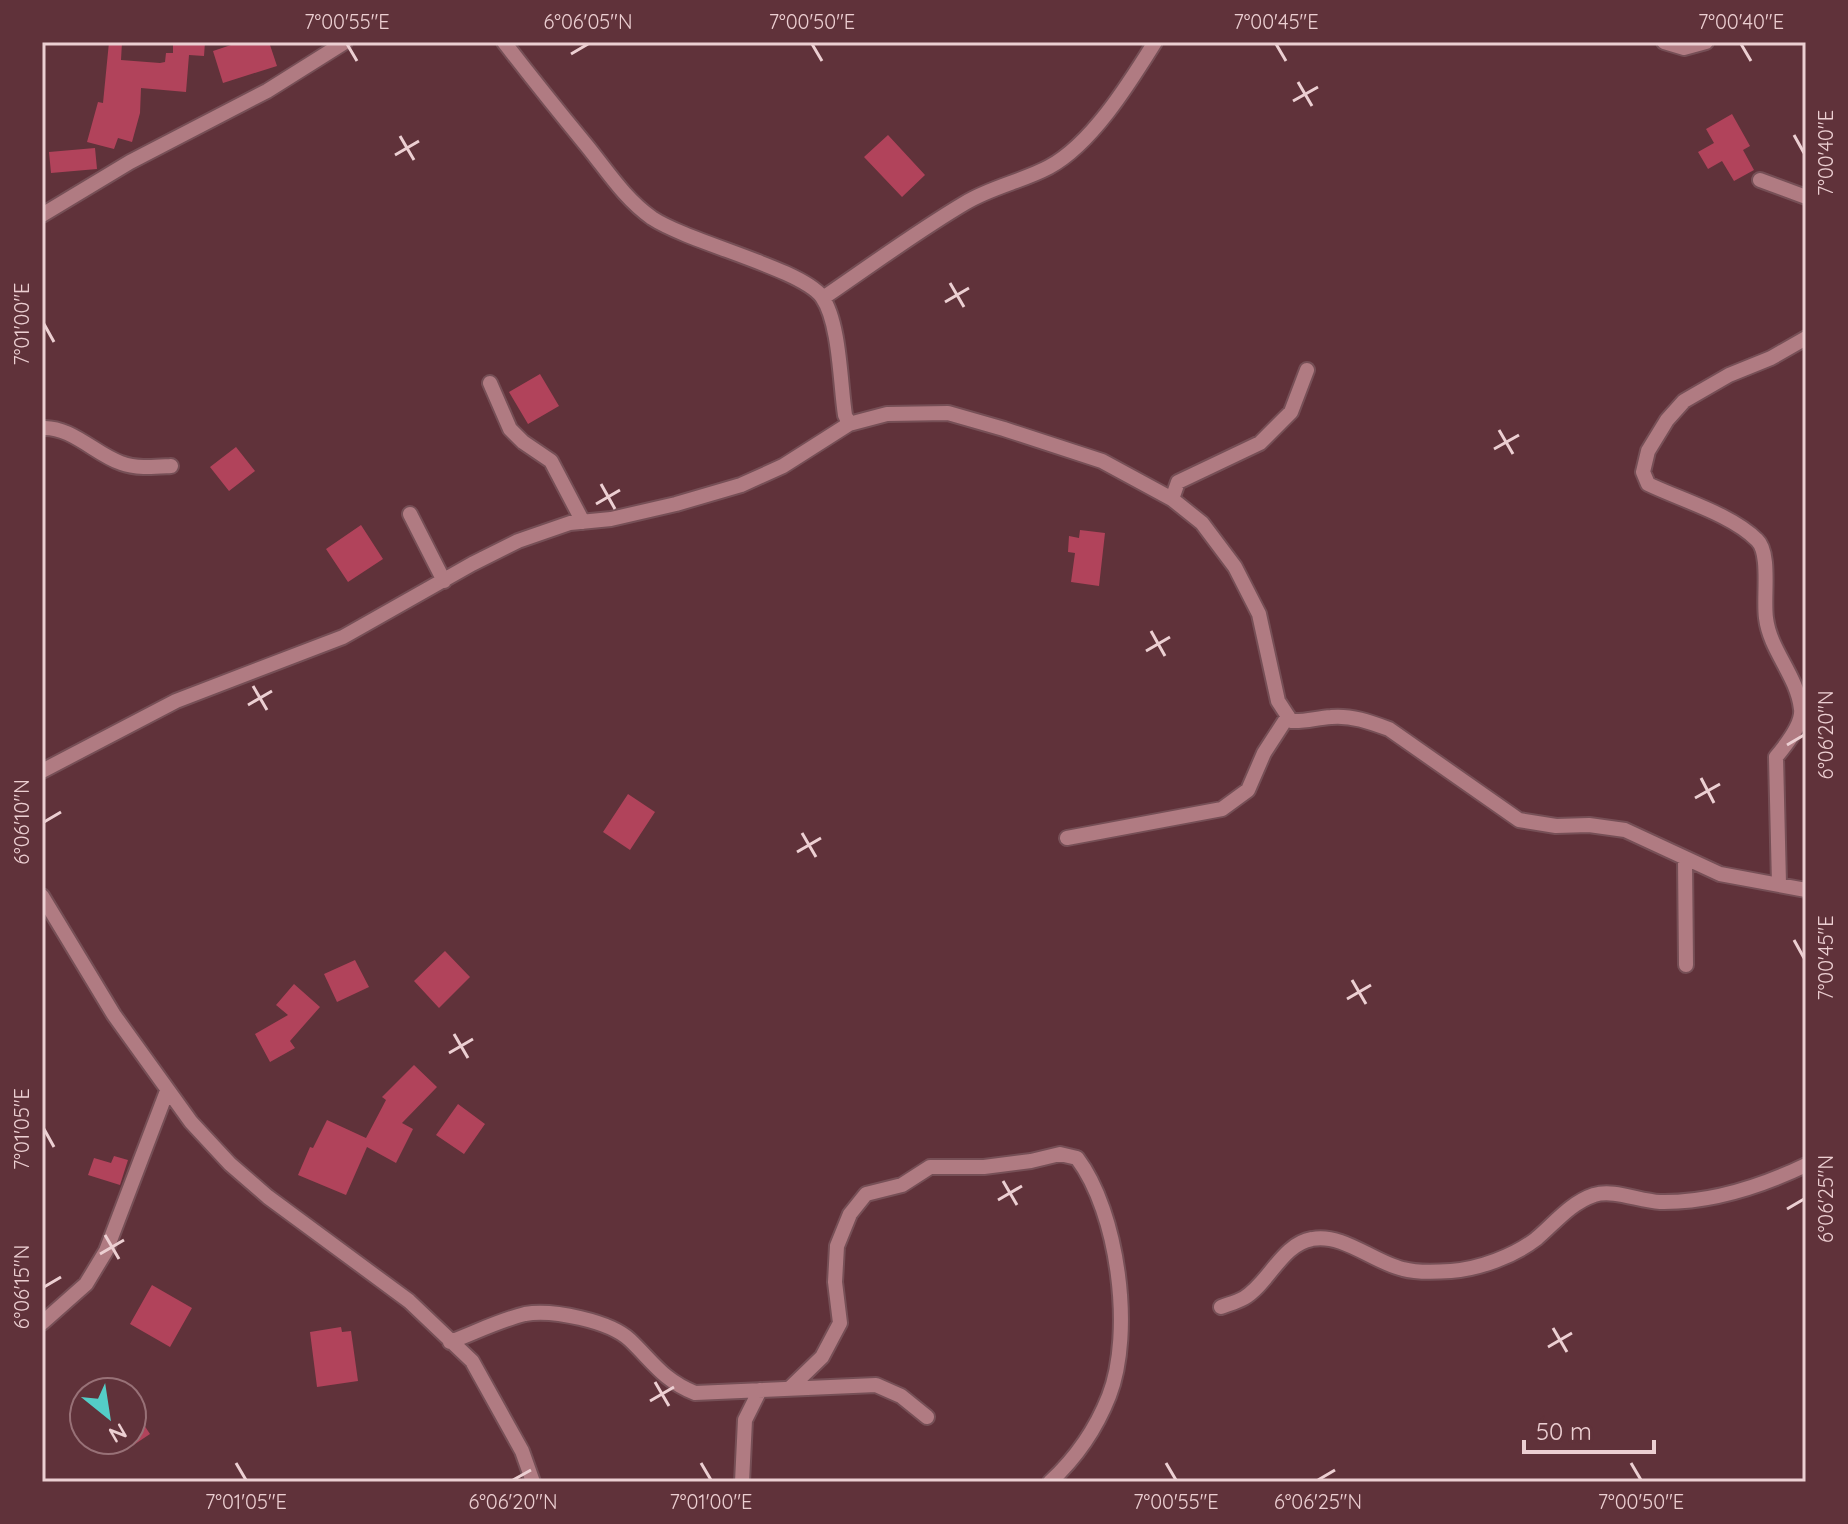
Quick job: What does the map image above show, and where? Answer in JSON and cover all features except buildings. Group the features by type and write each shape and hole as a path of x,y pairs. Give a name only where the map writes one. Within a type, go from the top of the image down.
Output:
{"street":[{"path":"42,215 130,162 267,91 345,42"},
{"path":"504,42 628,198 645,212 704,244 797,279 811,286 823,298 835,335 849,424"},
{"path":"823,298 968,201 1051,166 1103,118 1129,85 1155,42"},
{"path":"1664,42 1684,48 1706,42"},
{"path":"1760,180 1806,197"},
{"path":"1779,884 1776,757 1788,742 1802,712 1795,684 1770,636 1766,619 1765,554 1759,541 1742,528 1648,484 1643,472 1648,451 1667,420 1684,401 1718,380 1771,358 1806,338"},
{"path":"1172,499 1178,482 1260,443 1291,412 1307,370"},
{"path":"490,383 510,429 551,461 583,522"},
{"path":"42,771 176,701 343,637 518,541 570,523 611,519 741,485 783,466 849,424 887,414 948,413 1102,461 1172,499 1202,523 1235,567 1259,614 1278,701 1291,721 1332,717 1365,720 1389,729 1519,820 1556,826 1589,825 1625,830 1720,874 1806,890"},
{"path":"42,428 51,427 76,438 123,464 149,468 171,466"},
{"path":"410,514 444,581"},
{"path":"1067,838 1222,809 1248,790 1264,753 1288,716"},
{"path":"1685,859 1686,965"},
{"path":"42,896 114,1015 191,1122 249,1181 300,1224 409,1301 472,1361 522,1451 533,1482"},
{"path":"42,1323 86,1284 106,1251 167,1091"},
{"path":"790,1388 822,1357 840,1323 835,1282 837,1246 850,1214 866,1194 902,1185 930,1167 984,1167 1060,1154 1077,1158 1089,1174 1108,1220 1120,1306 1120,1352 1109,1394 1085,1443 1050,1482"},
{"path":"1221,1307 1244,1298 1284,1256 1310,1239 1325,1238 1341,1242 1404,1270 1452,1271 1516,1252 1571,1207 1593,1196 1607,1193 1658,1202 1692,1201 1727,1194 1806,1165"},
{"path":"450,1342 527,1314 572,1316 606,1324 628,1338 650,1364 674,1384 695,1393 876,1385 901,1396 927,1417"},
{"path":"742,1482 745,1420 760,1390"}]}
